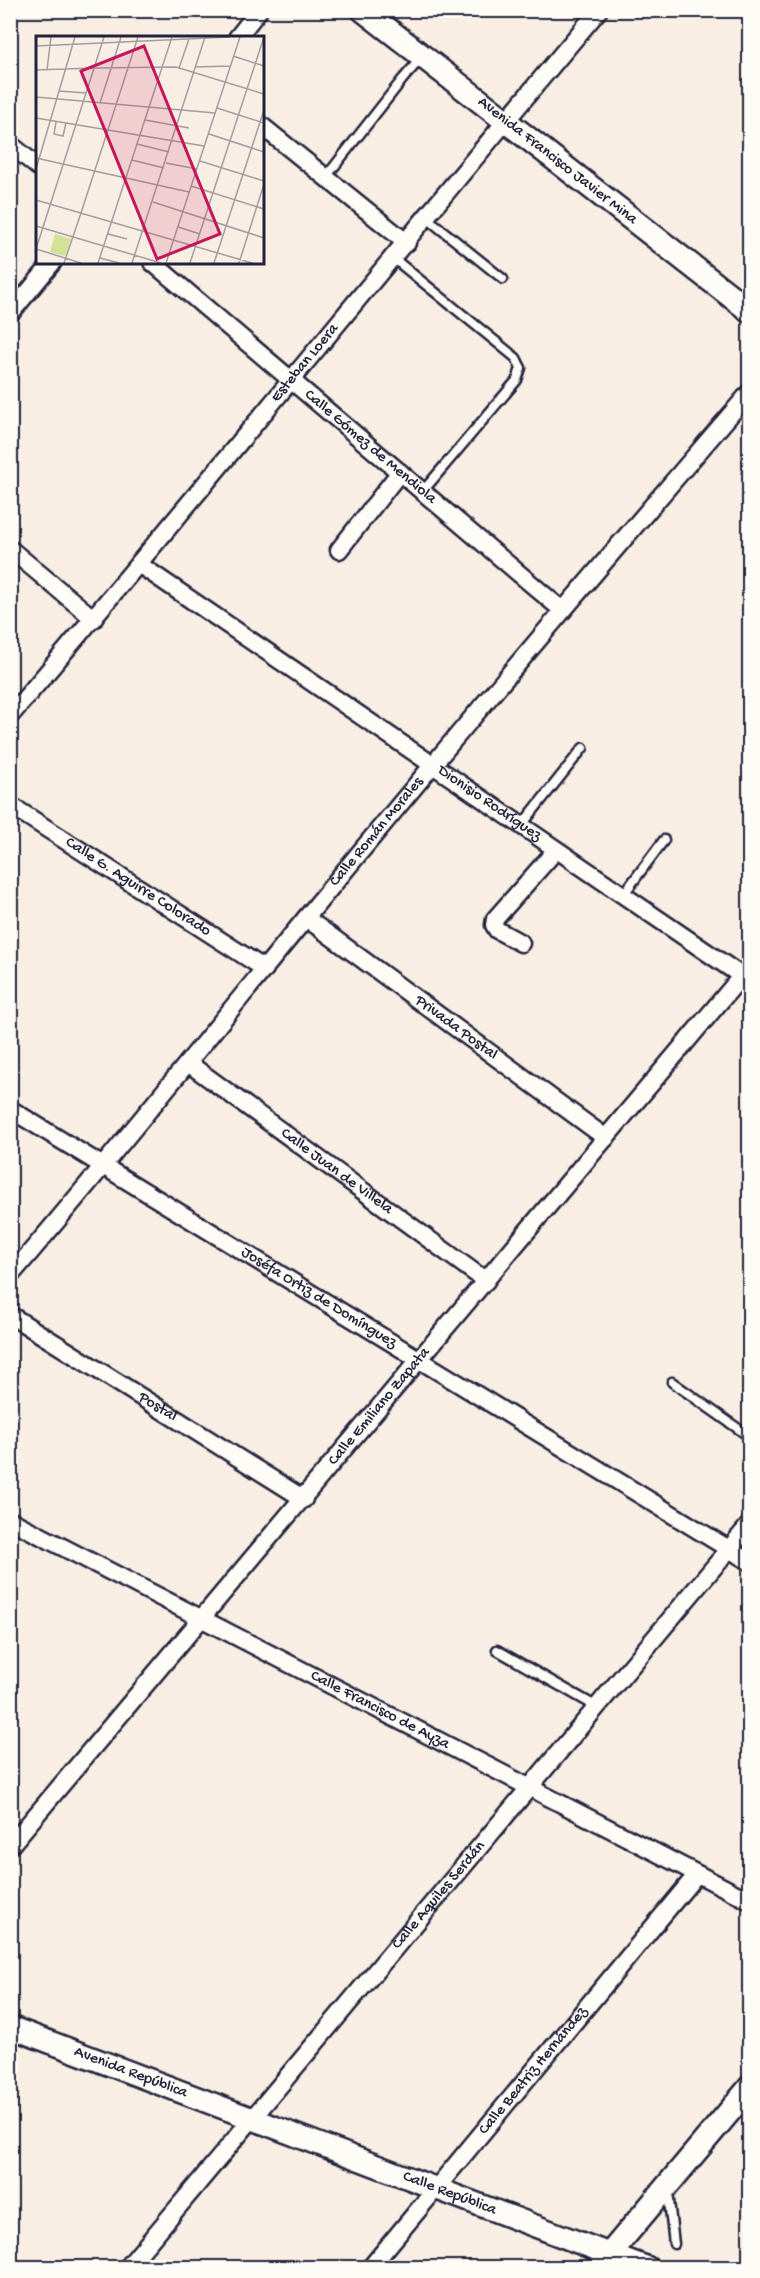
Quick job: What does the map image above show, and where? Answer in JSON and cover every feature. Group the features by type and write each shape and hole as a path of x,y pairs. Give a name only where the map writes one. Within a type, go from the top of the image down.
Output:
{"main road":[{"name":"Avenida Francisco Javier Mina","path":"363,10 750,311"},
{"path":"604,2261 750,2087"},
{"name":"Calle República","path":"604,2261 647,2268"}],"street":[{"path":"239,36 259,10"},
{"name":"Esteban Loera","path":"10,716 140,565 291,379 407,243 505,121 599,10"},
{"path":"264,128 407,243"},
{"path":"10,144 36,165"},
{"path":"10,314 51,264"},
{"name":"Calle Gómez de Mendiola","path":"154,264 562,610"},
{"name":"Calle Román Morales","path":"10,1276 105,1166 306,918 562,610 750,392"},
{"path":"339,550 400,472"},
{"path":"10,549 94,619"},
{"name":"Dionisio Rodríguez","path":"140,565 556,850 747,975"},
{"name":"Calle G. Aguirre Colorado","path":"10,805 265,969"},
{"path":"521,943 497,930 494,926 495,919 556,850"},
{"name":"Privada Postal","path":"306,918 606,1138"},
{"name":"Calle Emiliano Zapata","path":"10,1846 606,1138 747,975"},
{"name":"Calle Juan de Villela","path":"188,1063 486,1281"},
{"name":"Joséfa Ortiz de Domínguez","path":"10,1109 750,1562"},
{"name":"Postal","path":"10,1315 304,1498"},
{"name":"Calle Francisco de Ayza","path":"10,1520 750,1901"},
{"name":"Calle Aquiles Serdán","path":"127,2268 250,2118 750,1524"},
{"name":"Calle Beatriz Hernández","path":"370,2268 697,1874"},
{"name":"Avenida República","path":"10,2027 250,2118"},
{"name":"Calle República","path":"250,2118 435,2188 604,2261"}],"lane":[{"path":"326,177 402,80 423,57"},
{"path":"427,218 503,279"},
{"path":"393,258 516,358 521,368 517,380 423,491"},
{"path":"521,826 583,748"},
{"path":"623,895 664,840"},
{"path":"672,1382 750,1437"},
{"path":"497,1650 597,1707"},
{"path":"667,2185 674,2244"}]}
